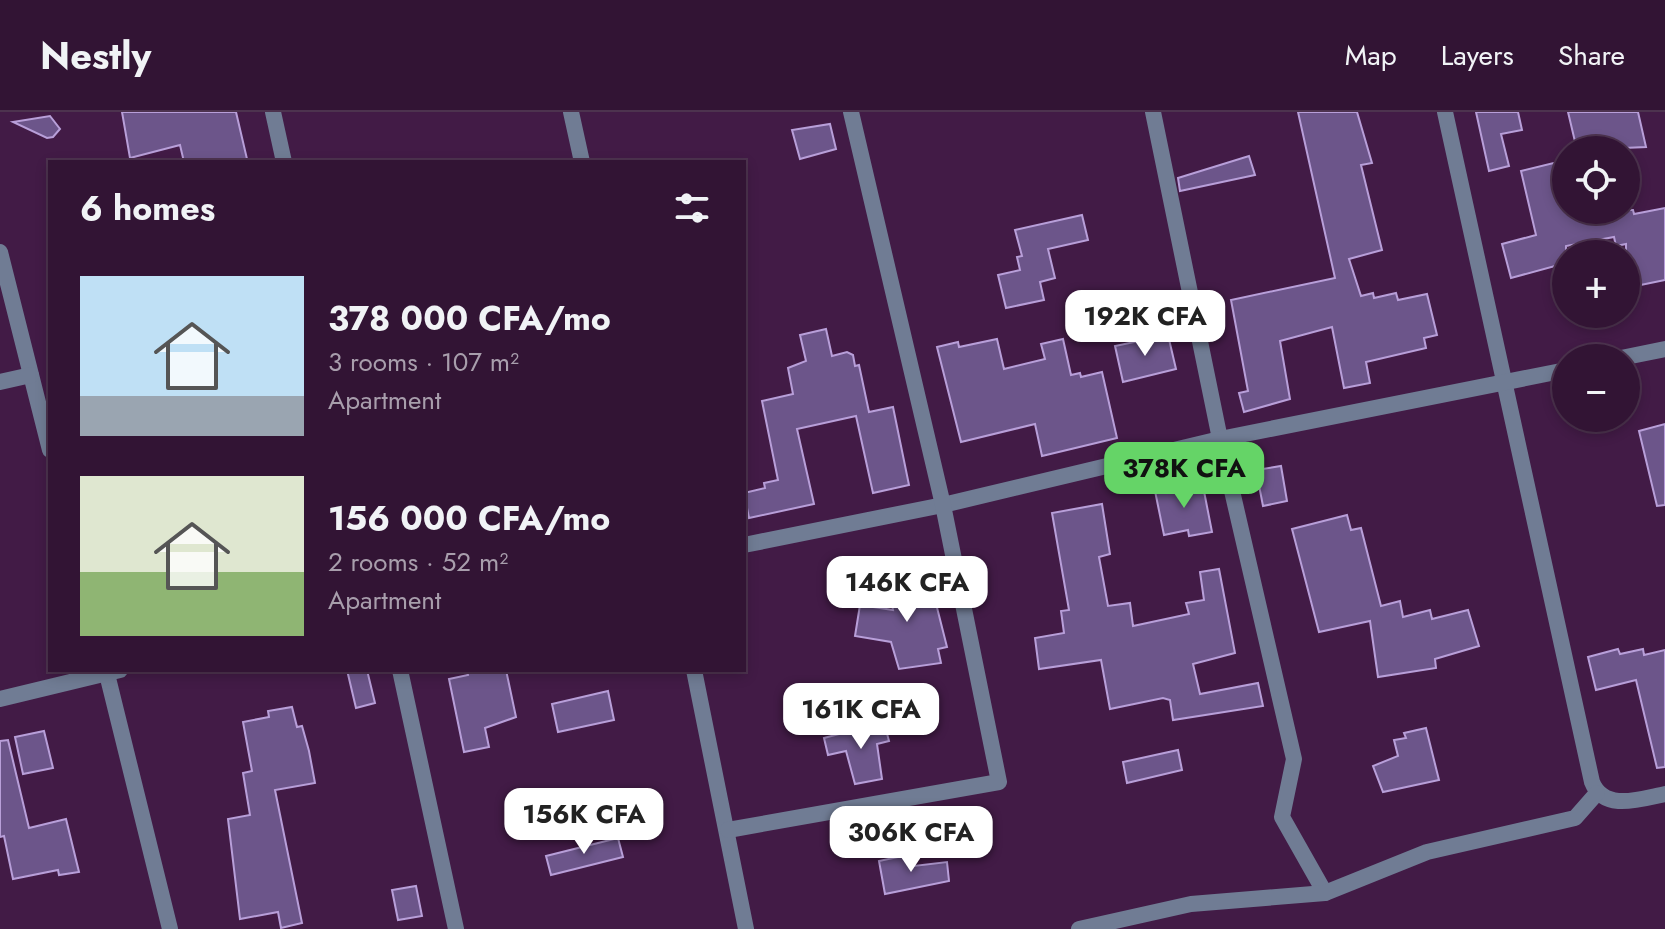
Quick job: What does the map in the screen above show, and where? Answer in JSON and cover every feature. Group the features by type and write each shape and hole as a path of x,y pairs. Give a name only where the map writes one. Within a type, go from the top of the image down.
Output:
{"street":[{"path":"273,112 284,160"},
{"path":"571,112 582,160"},
{"path":"728,830 999,782 943,505 851,112"},
{"path":"1153,112 1220,439 1294,759 1282,817 1325,893"},
{"path":"1445,112 1597,793 1607,800 1620,802 1665,794"},
{"path":"0,252 48,442"},
{"path":"1640,354 1665,349"},
{"path":"746,545 943,505 1220,439 1552,373"},
{"path":"0,382 31,375"},
{"path":"0,699 107,672"},
{"path":"111,672 170,929"},
{"path":"400,672 456,929"},
{"path":"694,672 746,929"},
{"path":"1079,929 1191,904 1325,893 1427,852 1575,818 1597,793"}],"building":[{"path":"122,112 236,112 247,159 184,160 180,145 130,158"},
{"path":"1298,112 1357,112 1372,163 1361,165 1382,250 1349,259 1361,296 1373,293 1374,298 1396,293 1398,300 1427,294 1437,335 1424,338 1426,348 1366,362 1370,383 1344,388 1332,327 1280,341 1290,399 1244,412 1239,393 1248,391 1231,300 1335,278"},
{"path":"1476,112 1518,112 1522,130 1501,134 1509,166 1489,171"},
{"path":"1568,112 1638,112 1646,147 1640,147 1640,136 1574,136"},
{"path":"50,116 60,129 53,137 47,138 13,122"},
{"path":"830,124 836,149 800,159 792,130"},
{"path":"1249,156 1255,175 1180,191 1178,178"},
{"path":"1552,163 1552,224 1640,224 1640,213 1665,208 1665,280 1640,285 1640,240 1615,240 1614,237 1552,240 1552,267 1511,278 1502,244 1536,235 1521,171"},
{"path":"1082,215 1088,240 1048,249 1055,278 1040,282 1044,300 1006,308 998,275 1020,270 1017,257 1022,256 1015,230"},
{"path":"826,329 832,356 847,352 853,355 855,366 859,365 869,412 893,407 909,485 873,493 856,416 797,429 814,504 749,518 746,493 765,488 764,483 778,480 762,401 793,394 788,368 806,361 800,335"},
{"path":"1168,335 1176,369 1123,382 1115,346"},
{"path":"997,339 1004,369 1045,359 1041,344 1063,339 1071,375 1080,373 1081,377 1102,372 1117,438 1042,456 1035,424 961,442 937,347 958,342 959,347"},
{"path":"1665,424 1665,505 1657,506 1640,431"},
{"path":"1281,466 1287,501 1263,506 1256,470"},
{"path":"1202,481 1212,532 1189,536 1188,530 1164,535 1155,491"},
{"path":"1102,504 1110,554 1099,557 1108,606 1130,603 1133,626 1189,614 1186,603 1204,600 1200,572 1219,569 1235,653 1193,664 1200,694 1258,683 1263,706 1173,720 1170,700 1163,698 1110,709 1101,660 1039,669 1035,638 1064,633 1061,611 1069,610 1052,513"},
{"path":"1347,515 1351,530 1361,528 1381,606 1400,601 1403,617 1430,610 1432,619 1468,610 1479,646 1435,659 1436,668 1378,677 1370,621 1319,632 1292,529"},
{"path":"928,572 947,647 938,649 941,663 899,669 891,642 855,636 860,605 893,610 889,587"},
{"path":"1618,649 1620,654 1643,649 1644,655 1665,650 1665,767 1657,768 1636,680 1596,690 1588,657"},
{"path":"347,672 367,672 375,703 356,708"},
{"path":"467,672 506,672 516,717 485,728 489,747 464,752 449,679 468,675"},
{"path":"608,691 614,720 558,732 552,704"},
{"path":"292,707 297,727 302,726 315,783 275,790 302,923 281,928 278,912 240,919 228,819 250,815 243,773 252,771 243,722 269,717 268,711"},
{"path":"884,722 889,741 877,744 882,779 855,784 846,751 828,755 824,738"},
{"path":"1426,728 1439,780 1383,792 1373,766 1398,756 1394,740 1406,738 1404,733"},
{"path":"44,731 53,768 23,774 15,737"},
{"path":"8,740 29,828 66,819 79,872 59,875 58,870 13,879 4,836 0,837 0,741"},
{"path":"1178,750 1182,770 1127,783 1123,762"},
{"path":"618,838 623,857 551,875 546,856"},
{"path":"912,854 914,866 947,862 949,881 885,894 879,861"},
{"path":"416,886 422,916 398,920 392,890"}]}
